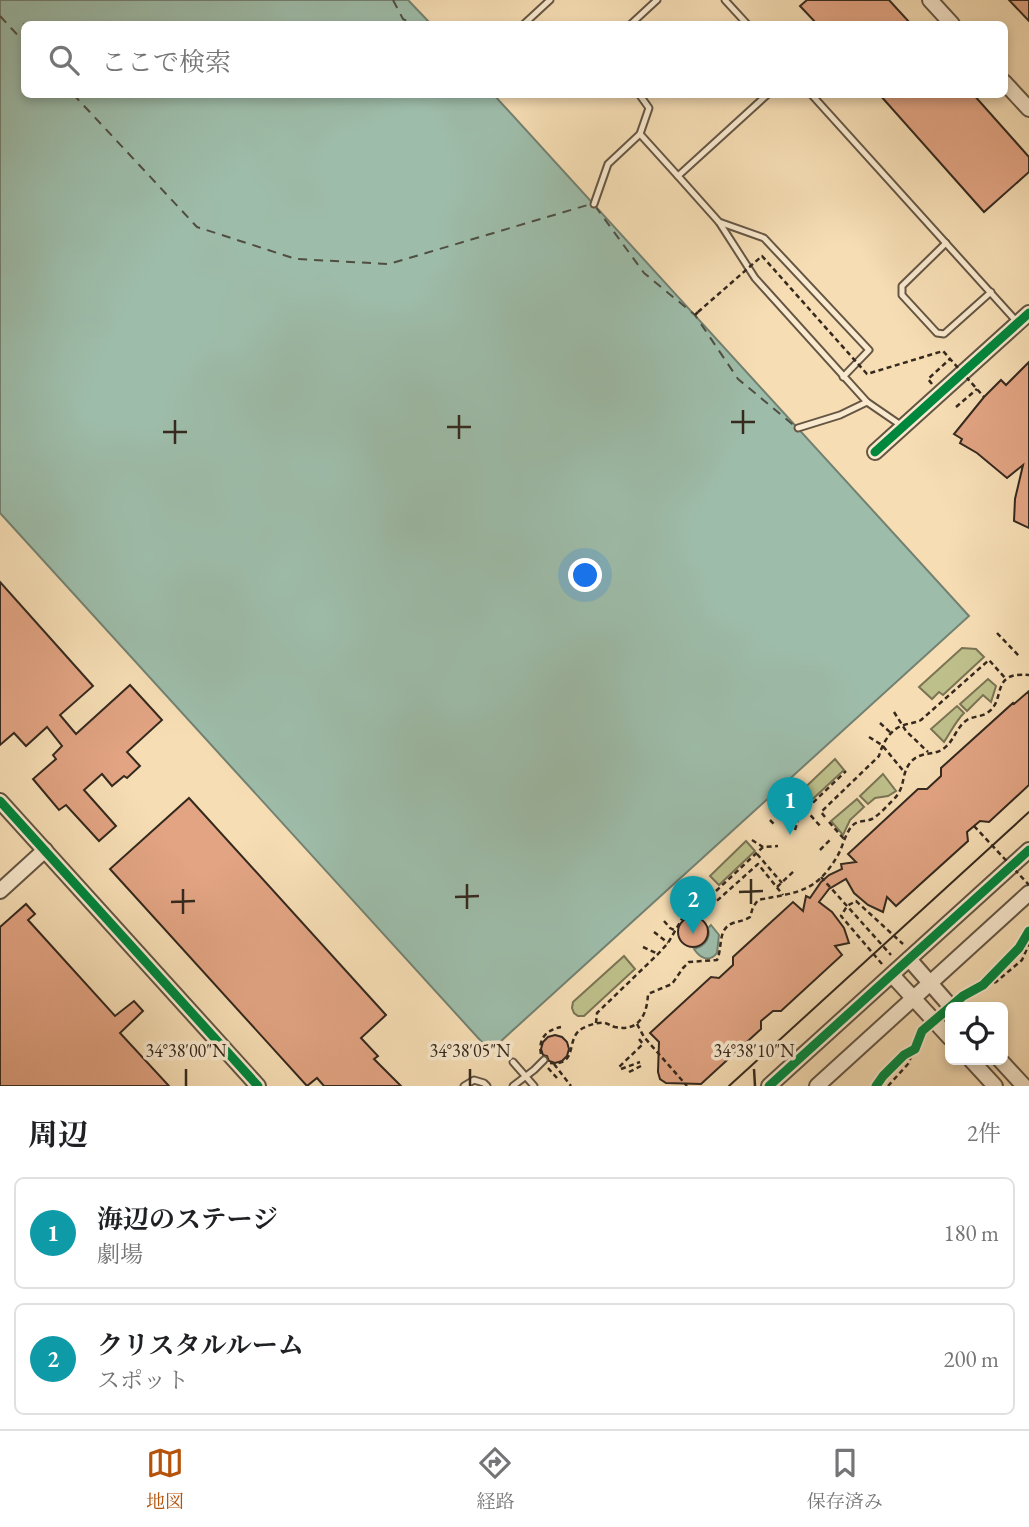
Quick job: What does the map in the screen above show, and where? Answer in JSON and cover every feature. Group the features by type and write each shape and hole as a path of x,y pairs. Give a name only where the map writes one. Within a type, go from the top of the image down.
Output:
{"street":[{"path":"930,0 949,21"},
{"path":"1008,86 1029,109"},
{"path":"875,452 1024,318"},
{"path":"0,801 258,1086"},
{"path":"0,891 45,850"},
{"path":"769,1086 1029,850"},
{"path":"817,1086 1029,893"},
{"path":"909,959 947,1002"},
{"path":"892,975 945,1032"},
{"path":"976,1065 995,1086"},
{"path":"1005,1065 1024,1086"}],"lane":[{"path":"527,21 550,0"},
{"path":"634,21 657,0"},
{"path":"725,0 744,21"},
{"path":"594,204 608,164 639,134 649,108 642,98"},
{"path":"678,176 764,98"},
{"path":"815,98 990,292 1024,318"},
{"path":"639,134 719,222 755,278 843,377 867,402 904,427"},
{"path":"719,222 764,238 869,350 843,377"},
{"path":"946,243 902,286 902,295 910,304 937,333 944,334 990,292"},
{"path":"798,428 840,415 867,402"},
{"path":"513,1062 534,1086"},
{"path":"513,1086 546,1063"},
{"path":"464,1086 474,1080 487,1086"}],"path":[{"path":"697,314 762,256 867,374 943,351 984,397"},
{"path":"932,385 928,379 950,359"},
{"path":"956,407 977,389"},
{"path":"997,633 1020,657"},
{"path":"825,817 821,813 879,755 882,745 891,733 902,725 921,720 989,660 1006,679"},
{"path":"561,1027 546,1032 541,1040 541,1054 549,1063 566,1060 571,1051 572,1038 581,1029 596,1023 616,1027 638,1024 645,1016 648,994 672,984 689,962 717,960 724,929 750,917 758,900 808,889 836,857 853,824 870,820 891,803 903,786 909,764 916,758 943,749 967,720 989,713 1006,679 1014,675 1029,674"},
{"path":"894,712 906,731 929,753"},
{"path":"880,723 891,733"},
{"path":"869,737 882,745 905,774"},
{"path":"795,830 799,816 805,809 846,771"},
{"path":"790,804 799,816"},
{"path":"805,809 821,827"},
{"path":"769,820 776,826"},
{"path":"829,822 844,839"},
{"path":"974,826 1029,885"},
{"path":"752,840 763,847 778,846"},
{"path":"820,850 830,840"},
{"path":"716,891 763,847"},
{"path":"757,854 782,883"},
{"path":"596,1023 597,1013 668,943 682,919 701,915 758,864 785,896"},
{"path":"777,887 794,872"},
{"path":"821,877 891,955"},
{"path":"882,964 841,916 847,906 856,901 903,944"},
{"path":"692,905 695,915"},
{"path":"677,911 682,919"},
{"path":"664,921 674,930"},
{"path":"983,985 1019,948 1028,931"},
{"path":"654,932 668,943"},
{"path":"963,996 983,985 996,982 1022,960 1029,944"},
{"path":"643,947 658,954"},
{"path":"638,1024 644,1037 687,1086"},
{"path":"888,1086 908,1064 922,1031"},
{"path":"629,1072 641,1064 621,1069 619,1067 643,1044 639,1039"},
{"path":"897,1062 915,1049"},
{"path":"546,1063 557,1078"},
{"path":"554,1064 571,1086"}],"green space":[{"path":"962,648 976,649 984,657 943,695 939,692 932,699 919,687"},
{"path":"988,679 996,686 991,702 983,695 967,711 960,704"},
{"path":"957,706 964,713 944,742 931,729"},
{"path":"835,759 844,770 803,808 794,798"},
{"path":"883,774 896,791 888,796 875,798 868,804 860,796"},
{"path":"857,799 864,807 850,820 843,835 831,821"},
{"path":"746,841 755,851 719,885 710,876"},
{"path":"624,956 635,969 584,1016 574,1013 573,1002"}],"shaded area":[{"path":"0,0 408,0 428,21 21,21 21,98 497,98 969,616 490,1051 0,513"},
{"path":"711,925 719,935 717,953 711,958 705,958 694,949 706,941"}],"building":[{"path":"807,0 889,0 908,21 814,21 800,6"},
{"path":"1009,0 1029,0 1029,21"},
{"path":"883,98 977,98 1029,157 1029,172 984,212"},
{"path":"1029,362 1029,528 1014,521 1015,499 1023,465 1007,478 977,453 960,443 962,439 954,434 1001,380 1006,385"},
{"path":"0,582 93,686 60,715 76,734 130,685 162,720 127,752 140,766 127,778 124,776 112,786 102,774 84,790 116,826 99,841 66,805 59,810 33,779 56,759 53,755 62,746 47,727 26,746 14,733 0,745"},
{"path":"1029,691 1029,785 989,822 980,821 967,832 968,841 896,906 887,897 883,912 868,905 854,893 846,879 829,889 819,902 832,912 844,928 849,943 835,946 842,955 781,1011 773,1011 761,1021 761,1029 701,1084 666,1083 660,1079 659,1042 650,1033 711,977 719,978 733,965 733,957 793,902 803,911 806,896 810,898 821,882 842,869 841,864 856,862 848,854 918,789 927,789 941,776 941,768"},
{"path":"189,798 386,1015 361,1038 378,1056 374,1059 401,1086 324,1086 317,1078 307,1086 110,869"},
{"path":"26,904 35,914 28,920 115,1016 134,1001 143,1011 120,1033 169,1086 0,1086 0,927"},
{"path":"693,917 704,921 708,932 704,943 693,947 682,943 678,932 682,921"},
{"path":"555,1035 567,1042 569,1049 562,1061 555,1063 543,1055 541,1049 548,1037"}],"ferry route":[{"path":"393,0 403,19 407,21"},
{"path":"0,16 21,39"},
{"path":"77,98 197,227 296,259 389,264 591,204"},
{"path":"595,206 644,273 695,315 738,379 797,428"}],"tram line":[{"path":"729,1086 1029,812"}],"cycle path":[{"path":"875,452 1029,313"},
{"path":"0,801 258,1086"},
{"path":"769,1086 1029,850"},
{"path":"876,1086 904,1055 915,1049 922,1031 963,996 983,985 1019,948 1029,931"}],"place":[{"name":"海辺のステージ","path":"790,835"},
{"name":"クリスタルルーム","path":"693,934"}]}
